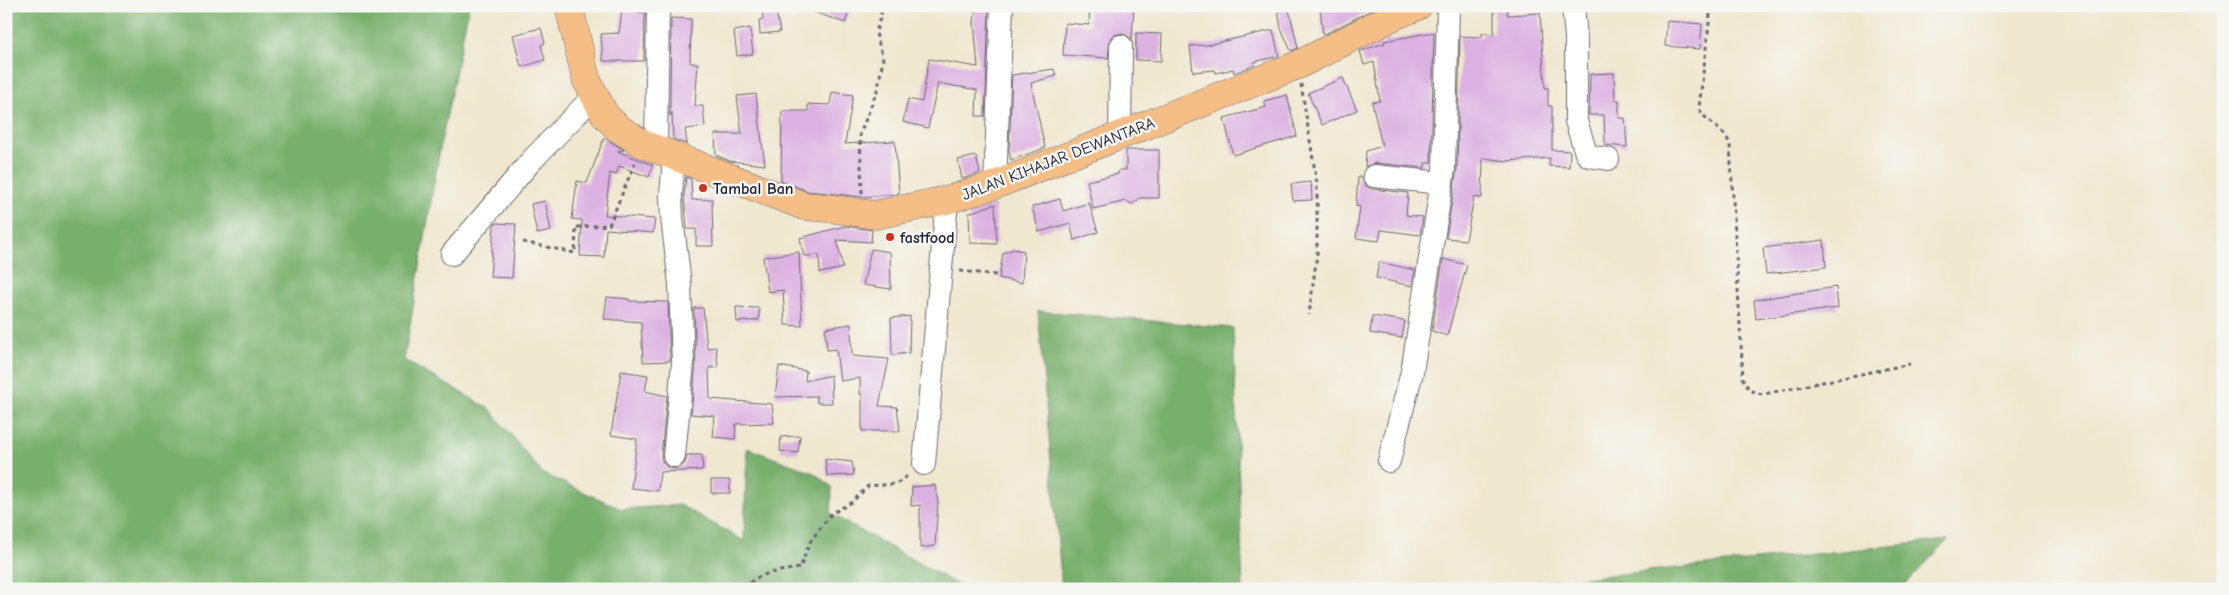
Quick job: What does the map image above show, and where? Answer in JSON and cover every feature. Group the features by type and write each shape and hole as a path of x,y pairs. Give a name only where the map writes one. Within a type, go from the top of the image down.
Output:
{"main road":[{"name":"JALAN KIHAJAR DEWANTARA","path":"569,6 581,62 594,96 604,115 618,128 658,149 804,206 875,215 947,200 995,185 1120,137 1298,65 1400,9"}],"street":[{"path":"658,6 658,149 670,196 680,284 684,363 674,456"},
{"path":"995,185 1002,6"},
{"path":"1389,461 1412,372 1442,183 1445,153 1448,6"},
{"path":"1573,6 1576,38 1576,121 1586,153 1589,156 1608,159"},
{"path":"1120,137 1121,46"},
{"path":"452,254 531,161 594,96"},
{"path":"1374,176 1442,183"},
{"path":"924,464 947,200"}],"path":[{"path":"863,214 860,134 878,88 883,59 876,33 883,6"},
{"path":"1711,6 1699,108 1705,117 1725,134 1730,145 1743,379 1747,388 1754,393 1764,394 1910,364"},
{"path":"1298,65 1317,184 1317,248 1309,314"},
{"path":"524,242 575,253 576,228 609,225 658,149"},
{"path":"942,268 996,275"},
{"path":"745,589 747,585 762,575 800,568 810,542 831,514 852,502 868,486 896,484 924,464"}],"green space":[{"path":"6,6 469,6 441,143 404,360 490,409 542,473 621,509 680,505 744,541 747,448 814,473 832,487 831,514 965,589 6,589"},
{"path":"1038,311 1233,328 1243,589 1062,589"},
{"path":"1948,540 1901,589 1475,589"}],"building":[{"path":"762,6 775,6 780,32 760,34 759,20 763,19"},
{"path":"803,6 851,6 845,23 803,8"},
{"path":"976,6 989,6 985,116 976,116 977,90 938,83 928,128 903,122 908,99 922,102 929,59 978,67 974,22"},
{"path":"1090,6 1134,6 1132,39 1122,33 1114,35 1110,40 1108,58 1063,55 1065,23 1089,25"},
{"path":"1277,6 1288,6 1298,48 1291,51 1281,28"},
{"path":"1320,6 1379,6 1323,35"},
{"path":"1494,8 1508,9 1507,15 1540,13 1545,88 1548,88 1548,106 1552,106 1552,150 1570,151 1569,167 1549,166 1550,158 1508,161 1483,158 1482,198 1474,197 1466,240 1446,238 1457,169 1460,36 1482,37 1482,33 1494,34"},
{"path":"622,10 645,13 644,61 603,61 601,34 619,33"},
{"path":"671,18 691,19 690,63 698,63 695,106 703,106 705,127 685,129 687,144 673,139 672,112 670,116"},
{"path":"1667,21 1702,24 1700,49 1665,46"},
{"path":"541,28 545,43 541,45 545,60 521,67 513,35"},
{"path":"750,28 753,54 737,56 734,31"},
{"path":"1273,30 1279,56 1254,62 1255,65 1234,73 1233,69 1216,73 1215,70 1193,72 1190,46 1207,45"},
{"path":"1434,32 1431,163 1425,163 1425,168 1375,163 1365,167 1366,151 1382,146 1372,102 1380,101 1374,62 1364,65 1360,51 1385,43 1384,41"},
{"path":"1136,33 1162,34 1161,61 1136,60"},
{"path":"1054,69 1056,76 1031,83 1045,148 1011,160 1009,151 1012,75"},
{"path":"1614,73 1615,100 1619,100 1619,118 1625,118 1627,147 1605,145 1604,115 1589,115 1590,74"},
{"path":"1343,78 1357,110 1322,125 1308,93"},
{"path":"832,92 853,95 845,144 895,141 899,194 863,197 808,191 781,181 782,111 808,111 808,104 830,105"},
{"path":"756,94 765,165 730,161 716,155 715,134 742,134 737,96"},
{"path":"1287,95 1297,136 1233,155 1224,118 1266,107 1264,101"},
{"path":"604,138 624,150 617,151 653,165 649,177 619,166 616,175 610,173 605,215 655,219 653,233 606,229 604,257 580,256 582,220 572,219 577,181 587,183"},
{"path":"1126,150 1159,150 1159,198 1140,198 1132,204 1126,201 1093,209 1087,181 1118,174 1119,170 1126,170"},
{"path":"976,156 980,173 962,179 958,160"},
{"path":"686,177 691,179 692,200 712,199 713,246 696,246 696,229 687,229 684,196"},
{"path":"1358,177 1361,177 1366,186 1372,189 1408,193 1406,215 1423,217 1420,235 1381,230 1379,241 1356,238 1360,207 1356,206"},
{"path":"1311,182 1312,200 1293,201 1291,184"},
{"path":"1060,199 1063,211 1089,203 1098,232 1074,240 1070,223 1039,232 1032,207"},
{"path":"545,201 551,231 537,234 531,204"},
{"path":"995,204 997,244 970,243 969,213"},
{"path":"496,223 516,224 512,278 490,277 494,225"},
{"path":"845,226 872,230 871,242 837,240 843,268 820,273 819,255 804,256 800,238"},
{"path":"1824,240 1826,267 1766,274 1763,248"},
{"path":"871,249 890,252 891,289 863,285"},
{"path":"1013,249 1024,251 1022,283 999,278 1003,253"},
{"path":"799,252 802,326 785,325 783,290 768,292 763,257"},
{"path":"1443,259 1467,265 1447,336 1432,331"},
{"path":"1379,262 1415,270 1412,286 1376,278"},
{"path":"1836,287 1838,308 1756,319 1754,300"},
{"path":"607,297 629,299 629,301 668,302 670,361 643,362 641,322 604,319"},
{"path":"736,307 759,308 759,320 737,322"},
{"path":"694,308 703,308 707,348 716,347 718,367 709,368 710,399 772,404 774,423 736,424 735,439 713,437 715,416 691,414 696,364"},
{"path":"910,316 909,353 892,355 891,318"},
{"path":"1372,316 1405,321 1402,338 1370,333"},
{"path":"851,324 852,356 889,359 879,406 897,407 900,431 862,431 860,378 840,381 836,349 827,350 825,328"},
{"path":"779,366 806,371 805,381 831,375 832,403 817,403 817,396 775,397"},
{"path":"621,371 648,375 645,391 667,396 661,455 662,461 666,466 672,469 679,468 685,463 687,455 702,455 703,470 660,472 658,491 631,488 637,439 611,435"},
{"path":"800,436 798,453 780,451 781,437"},
{"path":"825,459 852,462 854,475 827,476"},
{"path":"711,480 730,480 730,493 711,493"},
{"path":"935,485 938,503 935,546 920,548 920,505 911,506 912,487"}],"place":[{"name":"Tambal Ban","path":"703,188"},
{"name":"fastfood","path":"890,237"}]}
